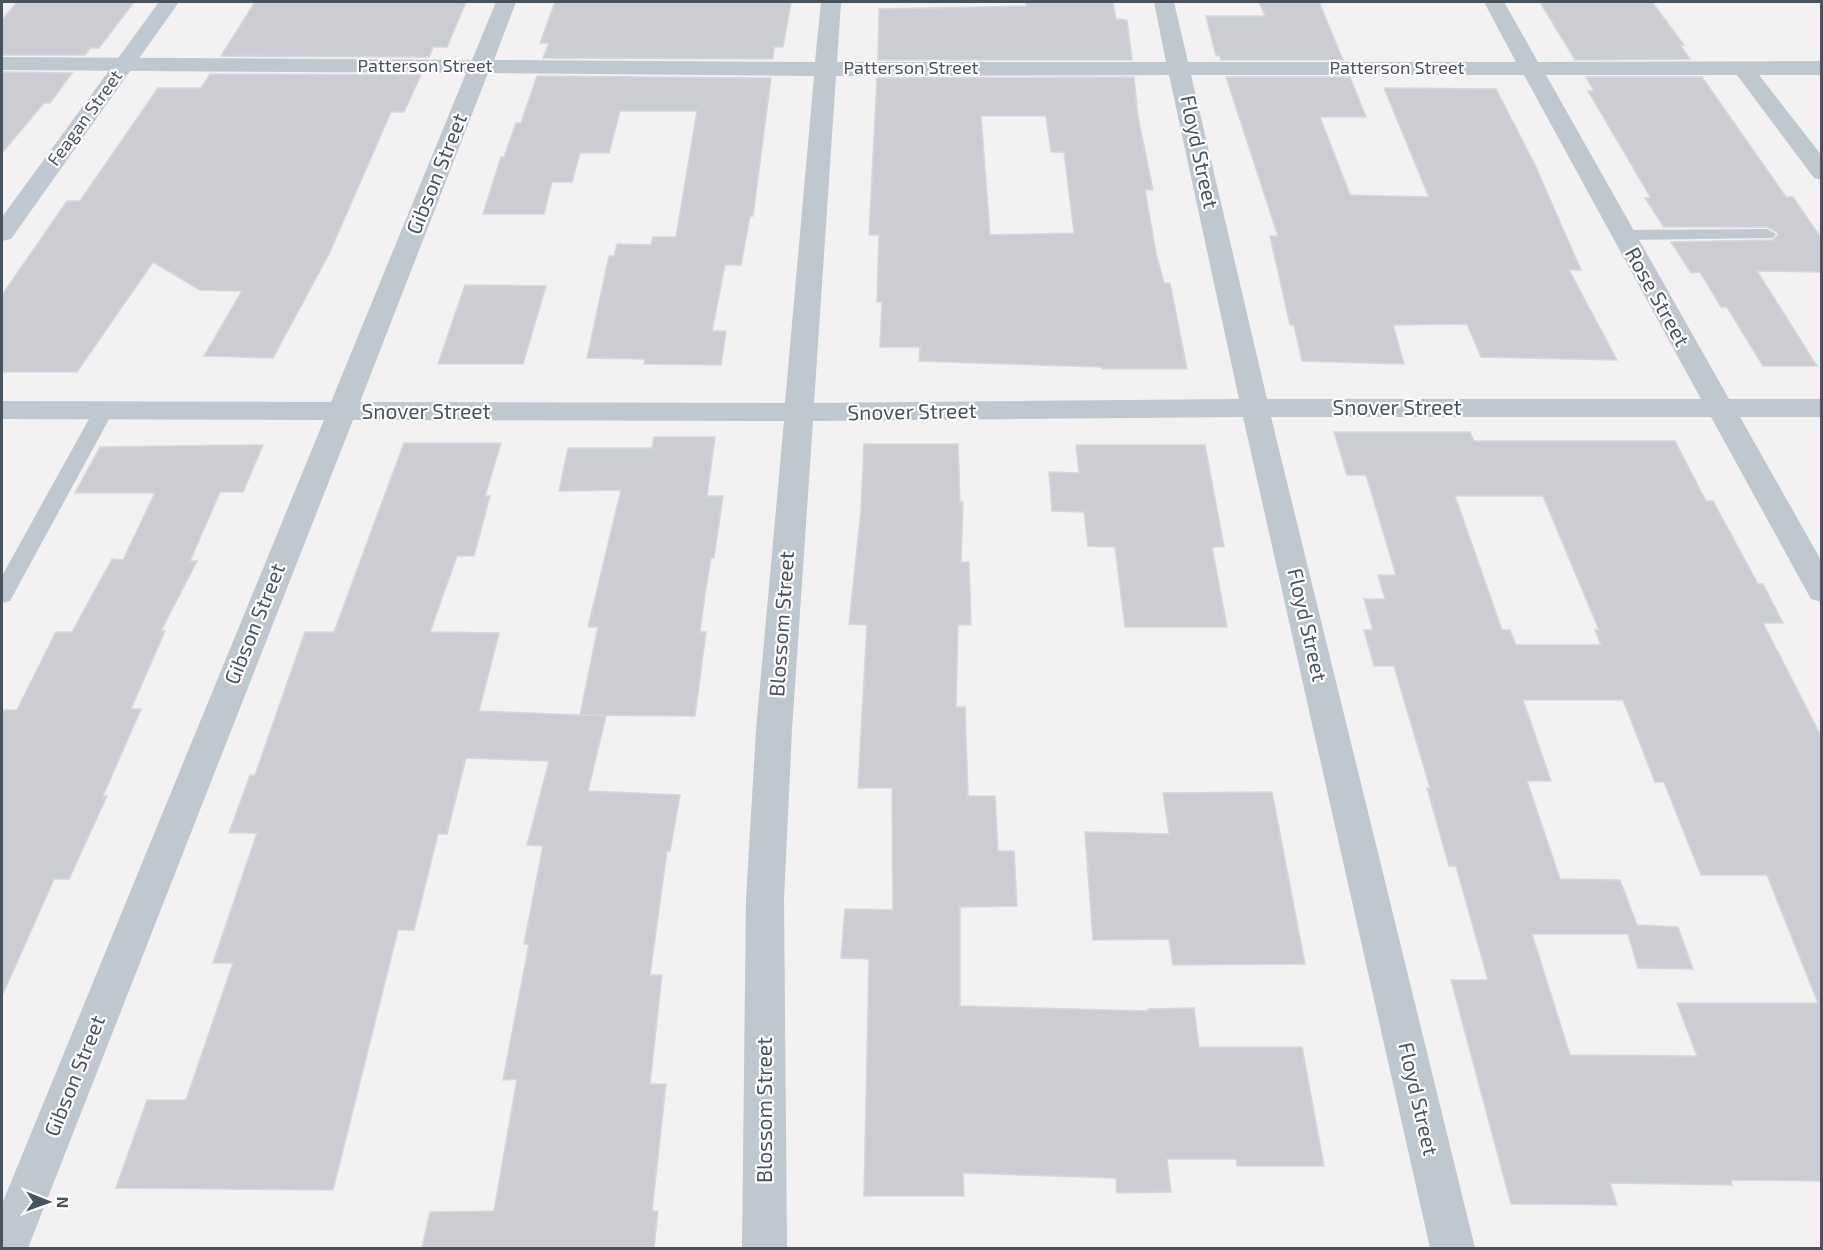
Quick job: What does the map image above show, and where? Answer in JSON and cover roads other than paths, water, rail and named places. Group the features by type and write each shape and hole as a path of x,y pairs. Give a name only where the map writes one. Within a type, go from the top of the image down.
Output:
{"street":[{"name":"Feagan Street","path":"2,234 169,2"},
{"name":"Gibson Street","path":"6,1248 506,2"},
{"name":"Blossom Street","path":"765,1248 765,899 774,730 831,2"},
{"name":"Floyd Street","path":"1164,2 1181,68 1256,408 1453,1248"},
{"name":"Rose Street","path":"1494,2 1821,591"},
{"name":"Patterson Street","path":"2,63 825,69 1821,68"},
{"path":"1743,68 1821,173"},
{"name":"Snover Street","path":"2,410 798,412 1256,408 1821,408"}],"lane":[{"path":"1623,235 1767,234"},
{"path":"2,595 104,410"}]}
